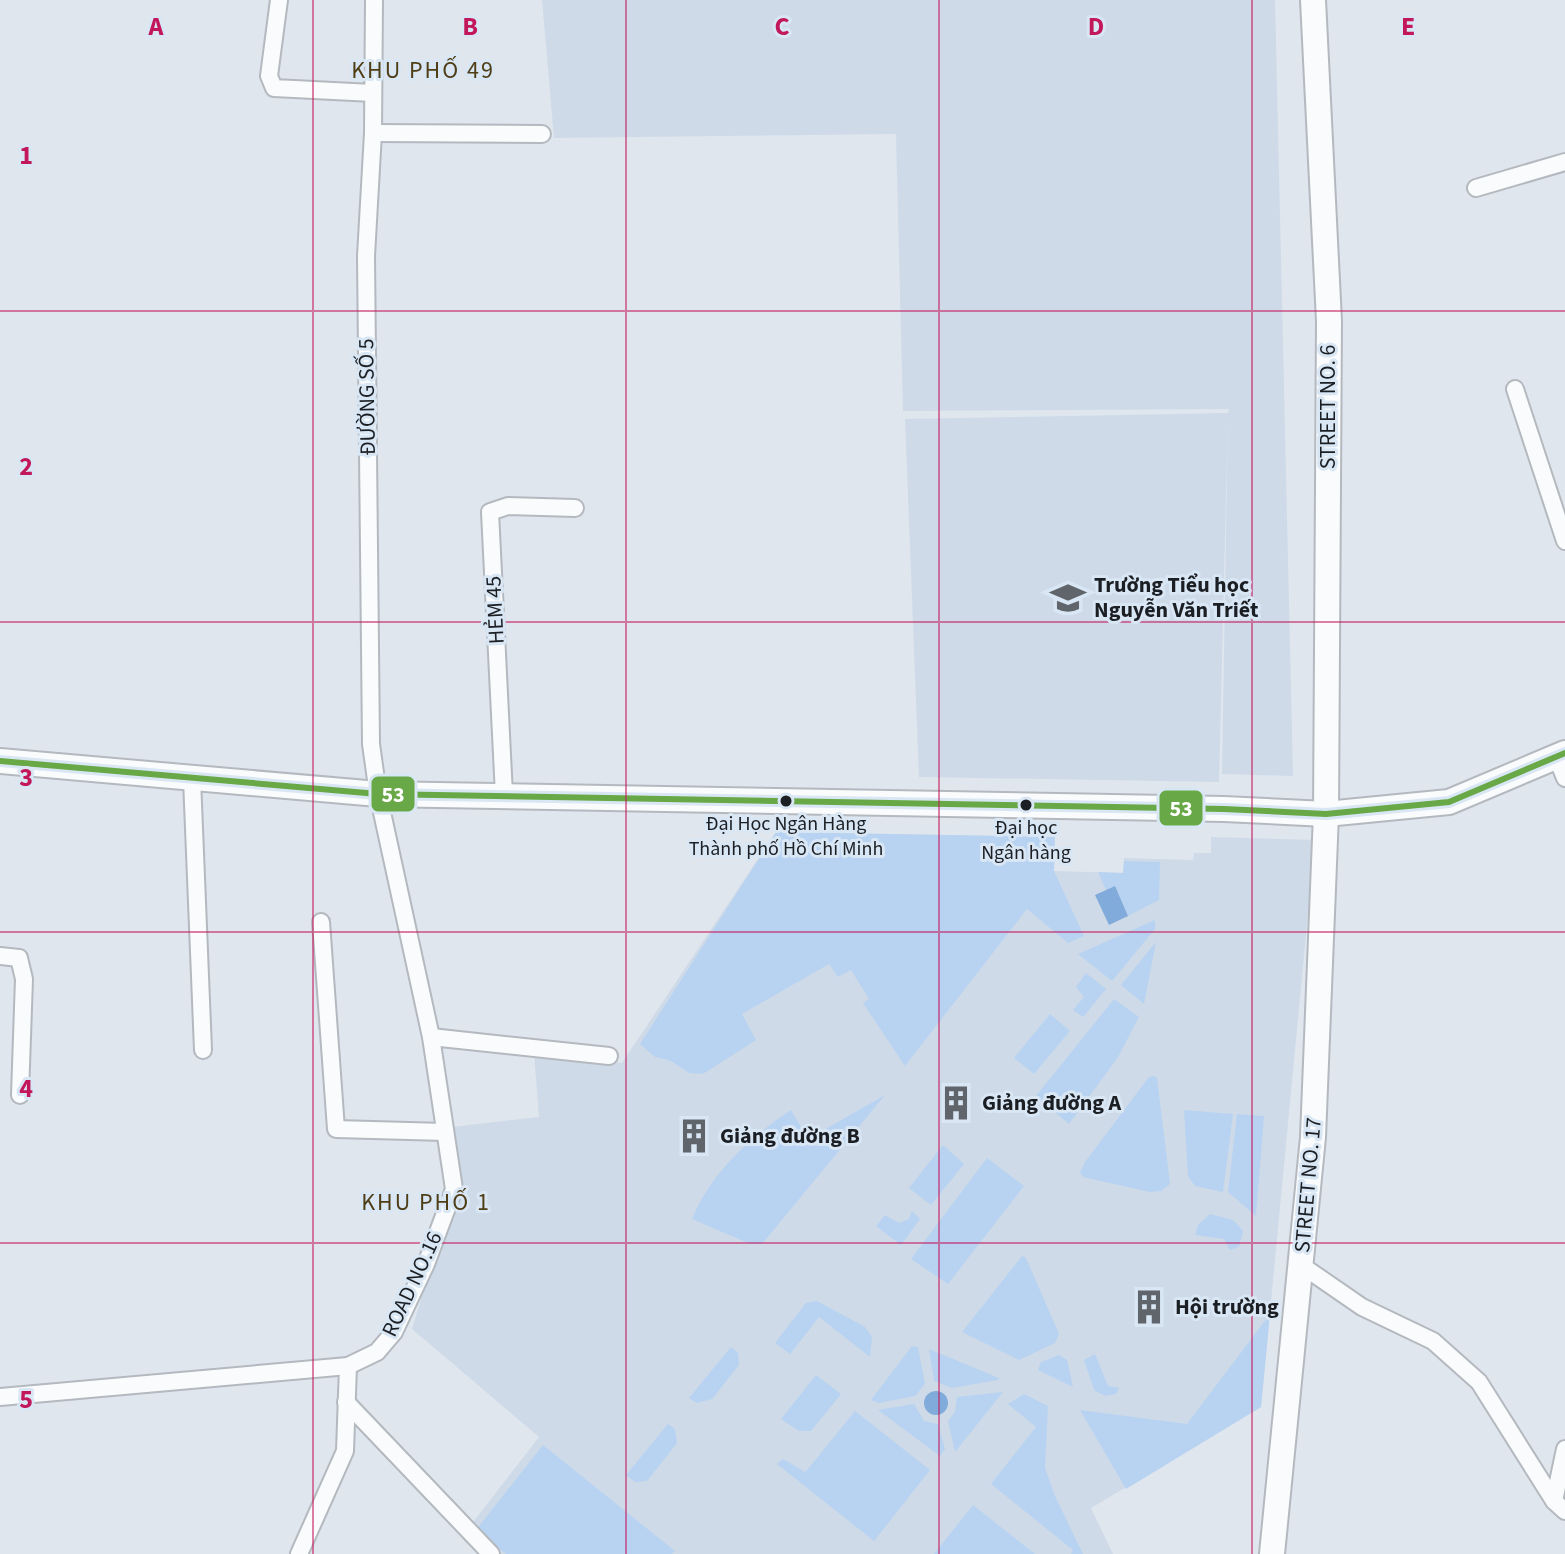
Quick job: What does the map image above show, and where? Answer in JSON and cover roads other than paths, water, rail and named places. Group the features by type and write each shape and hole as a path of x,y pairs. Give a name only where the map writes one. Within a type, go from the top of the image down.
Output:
{"street":[{"path":"279,0 269,76 274,88 373,93"},
{"name":"ĐƯỜNG SỐ 5","path":"374,0 373,133 366,256 371,744 378,794"},
{"name":"STREET NO. 6","path":"1313,0 1329,321 1326,814"},
{"path":"373,133 542,134"},
{"path":"1476,188 1565,162"},
{"path":"1515,389 1559,495 1565,541"},
{"name":"HẺM 45","path":"504,795 490,512 508,506 575,508"},
{"path":"0,761 378,794 1224,809 1326,814 1449,802 1562,763"},
{"path":"192,779 203,1050"},
{"name":"ROAD NO.16","path":"0,1397 348,1366 377,1352 394,1332 426,1264 454,1189 431,1037 378,794"},
{"name":"STREET NO. 17","path":"1272,1554 1319,1045 1326,814"},
{"path":"321,922 336,1129 445,1132"},
{"path":"0,956 19,958 24,979 20,1095"},
{"path":"431,1037 609,1056"},
{"path":"1301,1265 1362,1307 1433,1341 1479,1382 1560,1506"},
{"path":"299,1554 345,1451 348,1366"},
{"path":"346,1402 491,1554"},
{"path":"1560,1506 1565,1449"}],"place":[{"name":"Trường Tiểu học Nguyễn Văn Triết","path":"1068,598"},
{"name":"Đại Học Ngân Hàng Thành phố Hồ Chí Minh","path":"786,801"},
{"name":"Đại học Ngân hàng","path":"1026,805"},
{"name":"Giảng đường A","path":"956,1103"},
{"name":"Giảng đường B","path":"694,1136"},
{"name":"Hội trường","path":"1149,1307"}],"district":[{"name":"KHU PHỐ 49","path":"423,70"},
{"name":"KHU PHỐ 1","path":"426,1202"}]}
